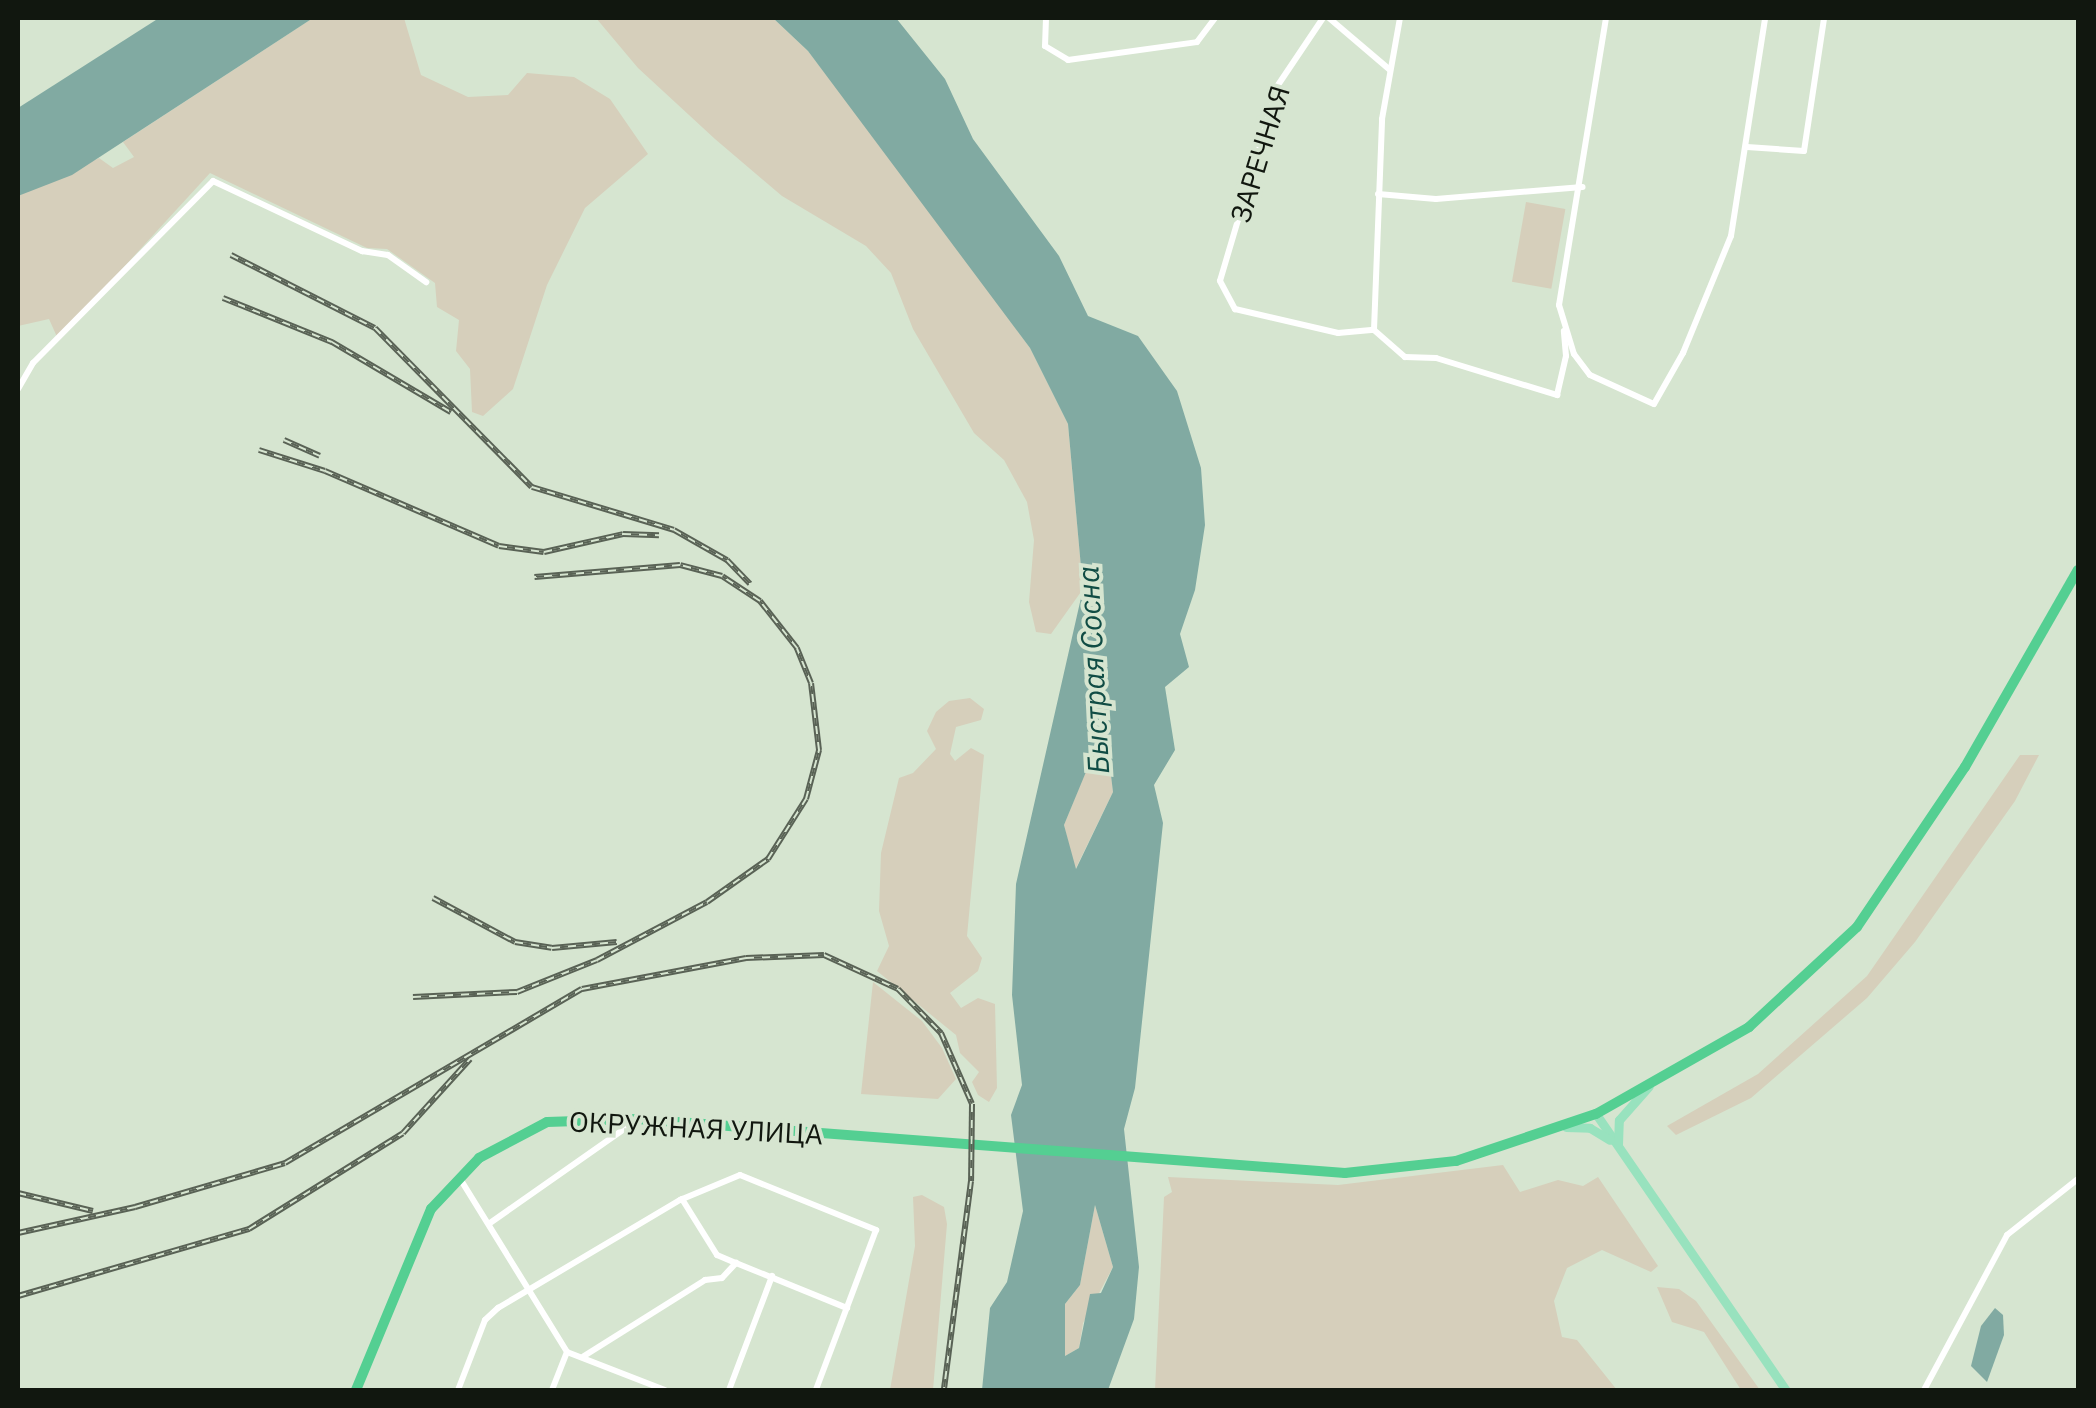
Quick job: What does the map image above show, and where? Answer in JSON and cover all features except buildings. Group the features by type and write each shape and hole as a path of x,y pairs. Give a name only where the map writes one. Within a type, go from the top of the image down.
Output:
{"highway":[{"name":"ОКРУЖНАЯ УЛИЦА","path":"356,1390 418,1232 458,1176 531,1127 575,1117 949,1141 1345,1173 1456,1161 1596,1114 1749,1027 1858,927 1965,766 2078,570"}],"main road":[{"path":"1618,1146 1619,1120 1649,1086"},
{"path":"1596,1114 1786,1390"},
{"path":"1566,1126 1590,1128 1618,1146"}],"street":[{"path":"1046,18 1045,46 1068,60 1197,42 1216,18"},
{"path":"1326,18 1390,70"},
{"name":"ЗАРЕЧНАЯ","path":"1326,18 1278,84 1220,282 1225,300 1304,327 1374,330"},
{"path":"1400,18 1390,70 1378,194 1374,330 1405,356 1436,358 1557,395 1566,356 1562,316 1606,18"},
{"path":"1562,316 1574,354 1590,374 1654,404 1684,352 1732,236 1765,18"},
{"path":"1747,147 1804,151 1824,18"},
{"path":"18,389 33,364 213,180 362,251 388,255 426,282"},
{"path":"1378,194 1436,199 1582,187"},
{"path":"490,1223 638,1119"},
{"path":"458,1390 485,1320 682,1200 740,1175 876,1230 816,1390"},
{"path":"458,1176 567,1352 641,1386 665,1390"},
{"path":"1924,1390 2007,1236 2078,1179"},
{"path":"682,1200 717,1255 847,1308"},
{"path":"583,1357 705,1280 722,1278 736,1263"},
{"path":"728,1390 772,1276"},
{"path":"552,1390 567,1352"}],"shaded area":[{"path":"313,18 404,18 421,75 468,97 508,95 527,73 574,77 610,99 648,154 585,208 547,285 513,389 483,416 472,412 470,369 456,351 459,320 437,307 435,283 387,249 367,248 210,173 58,339 49,319 18,326 18,196 99,158 113,168 134,157 123,142"},
{"path":"596,18 773,18 808,51 927,206 1030,348 1068,424 1083,589 1051,634 1036,632 1029,602 1034,540 1027,502 1004,460 974,433 913,329 891,273 866,246 782,196 715,139 638,68"},
{"path":"1526,202 1565,209 1551,289 1512,282"},
{"path":"970,698 984,709 981,720 956,727 950,754 955,761 971,748 984,755 967,936 982,958 978,971 950,993 961,1008 978,998 995,1004 997,1088 989,1102 978,1095 972,1082 979,1072 960,1053 956,1035 877,971 889,946 879,911 881,853 899,778 913,773 936,749 927,731 936,712 949,701"},
{"path":"1105,723 1113,792 1075,870 1064,825"},
{"path":"2020,755 2039,755 2015,801 1915,942 1867,998 1751,1098 1676,1135 1667,1126 1758,1074 1867,976"},
{"path":"873,982 922,1021 942,1048 956,1079 938,1099 861,1094"},
{"path":"1503,1165 1520,1192 1558,1180 1583,1186 1598,1177 1658,1266 1651,1272 1602,1250 1567,1268 1554,1301 1562,1337 1577,1340 1617,1390 1155,1390 1164,1197 1172,1192 1168,1177 1338,1185"},
{"path":"922,1195 944,1207 947,1224 933,1390 890,1390 915,1246 913,1197"},
{"path":"1095,1205 1113,1267 1083,1323 1079,1348 1065,1356 1065,1304 1080,1285"},
{"path":"1657,1287 1679,1289 1696,1301 1760,1390 1741,1390 1704,1332 1672,1322"}],"water":[{"path":"159,18 313,18 72,175 18,196 18,108"},
{"name":"Быстрая Сосна","path":"773,18 896,18 945,79 973,139 1059,256 1088,316 1138,336 1177,391 1201,468 1205,525 1195,590 1180,634 1189,667 1165,687 1175,750 1154,785 1163,823 1135,1088 1124,1129 1139,1267 1134,1319 1108,1390 982,1390 990,1308 1007,1282 1023,1211 1011,1115 1022,1085 1012,995 1016,884 1083,589 1068,424 1030,348 808,51","holes":["1105,726 1113,792 1076,869 1064,825","1095,1205 1113,1267 1101,1293 1090,1294 1079,1348 1065,1356 1065,1304 1080,1285"]},
{"path":"1995,1308 2003,1315 2004,1335 1987,1382 1971,1366 1981,1326"}],"railway":[{"path":"231,255 375,328 532,487 674,530 727,560 750,584"},
{"path":"223,298 332,342 451,412"},
{"path":"284,440 320,456"},
{"path":"259,450 325,471 499,546 544,552 623,534 659,535"},
{"path":"413,997 517,992 597,960 707,902 768,859 806,799 819,750 811,683 797,648 760,601 722,576 680,565 534,577"},
{"path":"433,898 515,942 552,948 617,942"},
{"path":"18,1233 135,1207 285,1163 582,989 746,958 824,955 898,989 941,1033 972,1104 971,1181 944,1390"},
{"path":"18,1296 249,1229 403,1133 470,1059"},
{"path":"18,1193 93,1211"}]}
